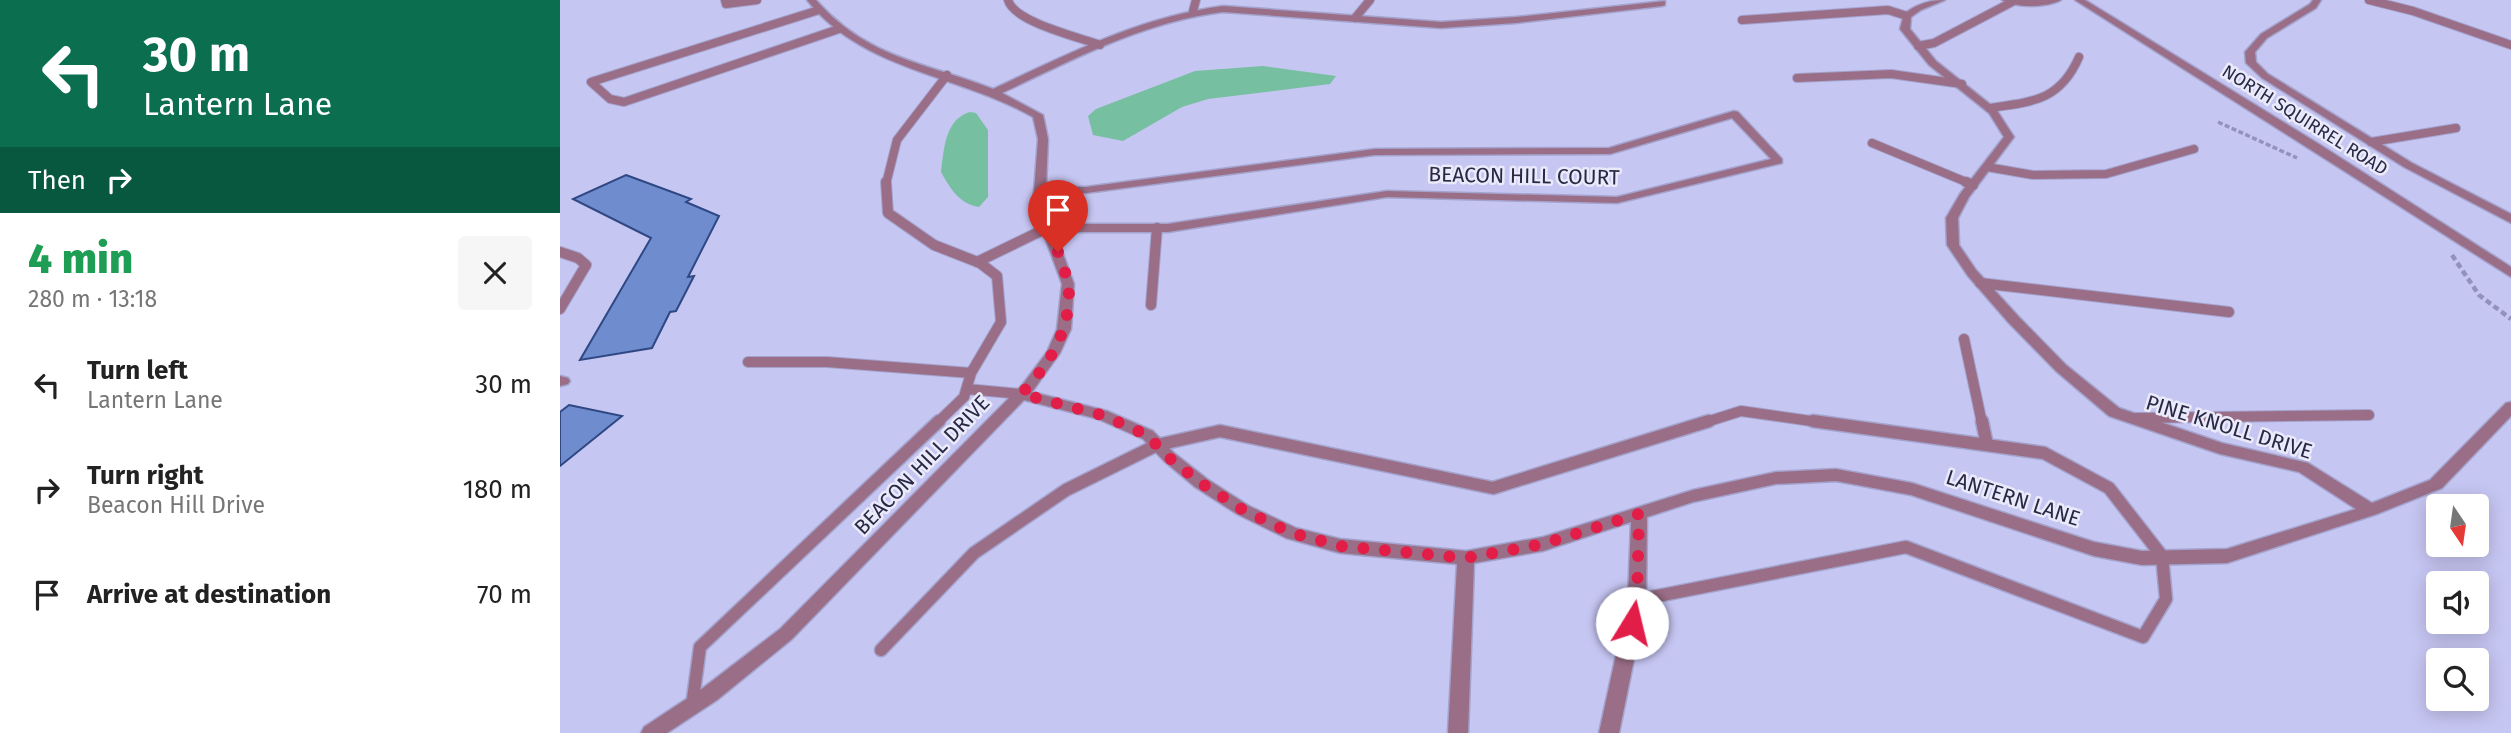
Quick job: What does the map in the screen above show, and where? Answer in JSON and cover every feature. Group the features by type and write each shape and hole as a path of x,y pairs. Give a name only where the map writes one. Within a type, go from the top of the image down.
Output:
{"street":[{"path":"1918,47 1905,29 1907,16 1918,8 1941,0"},
{"path":"2009,1 2057,0"},
{"name":"NORTH SQUIRREL ROAD","path":"2078,0 2318,148 2511,273"},
{"path":"2317,0 2313,6 2264,36 2250,52 2252,63 2265,76 2371,142 2450,188 2511,219"},
{"path":"993,93 1100,45 1167,18 1193,11 1223,9 1462,24 1662,3"},
{"name":"BEACON HILL DRIVE","path":"651,733 692,706 786,635 1021,394 1053,353 1064,329 1068,284 1039,205 1043,139 1038,116 1019,103 885,55 839,29 815,5"},
{"name":"PINE KNOLL DRIVE","path":"1918,47 1989,108 2002,121 2008,137 1964,196 1952,218 1953,245 1980,283 2061,369 2114,412 2220,448 2303,467 2371,510"},
{"name":"BEACON HILL COURT","path":"1040,190 1086,190 1375,152 1610,151 1734,114 1778,161 1617,200 1387,194 1157,228 1047,228"},
{"name":"LANTERN LANE","path":"1021,394 1102,415 1147,435 1201,483 1243,510 1292,533 1340,546 1466,558 1543,544 1693,496 1776,478 1836,475 1912,489 2094,549 2142,558 2227,556 2371,510"},
{"path":"2371,510 2436,484 2511,407"},
{"path":"1609,733 1637,600 1639,514"},
{"path":"1458,733 1466,558"}],"lane":[{"path":"725,0 726,4 757,0"},
{"path":"1008,0 1010,8 1022,17 1100,45"},
{"path":"1193,11 1196,0"},
{"path":"1354,18 1370,0"},
{"path":"2369,0 2468,29 2511,45"},
{"path":"1918,47 1934,43 2009,1"},
{"path":"815,5 591,82 610,99 624,102 839,29"},
{"path":"1741,20 1888,10 1907,16"},
{"path":"1989,108 2043,100 2072,77 2079,57"},
{"path":"1797,78 1891,74 1962,84"},
{"path":"692,706 700,647 964,397 971,373 1001,322 998,276 977,262 934,246 888,213 886,180 897,140 947,75"},
{"path":"2371,142 2456,128"},
{"path":"1872,143 1973,185"},
{"path":"1987,167 2033,175 2106,174 2194,149"},
{"path":"977,262 1047,228"},
{"path":"1151,306 1157,228"},
{"path":"560,251 578,258 586,265 560,309"},
{"path":"1980,283 2229,312"},
{"path":"1964,339 1987,445"},
{"path":"748,362 827,362 971,373"},
{"path":"967,389 1021,394"},
{"path":"881,650 974,553 1066,490 1157,445 1220,431 1493,488 1741,411 2044,453 2109,488 2162,556 2166,599 2143,637 1906,547 1637,600"},
{"path":"2129,418 2369,415"}],"path":[{"path":"2218,122 2305,161"},
{"path":"2445,249 2459,264 2479,295 2511,319"}],"shaded area":[{"path":"1263,66 1336,76 1330,84 1208,99 1182,107 1123,141 1093,135 1088,116 1096,109 1195,71"},
{"path":"970,112 976,113 988,130 988,197 979,207 961,199 941,172 947,136 955,121"}],"building":[{"path":"626,175 691,199 686,202 719,216 688,277 694,276 676,311 670,312 652,348 580,360 651,238 573,199"},
{"path":"569,405 622,416 560,466 560,412"}],"route":[{"path":"1058,252 1068,284 1064,329 1053,353 1021,394 1102,415 1147,435 1168,457 1201,483 1243,510 1292,533 1340,546 1466,558 1543,544 1639,514 1637,600 1632,623"}]}
